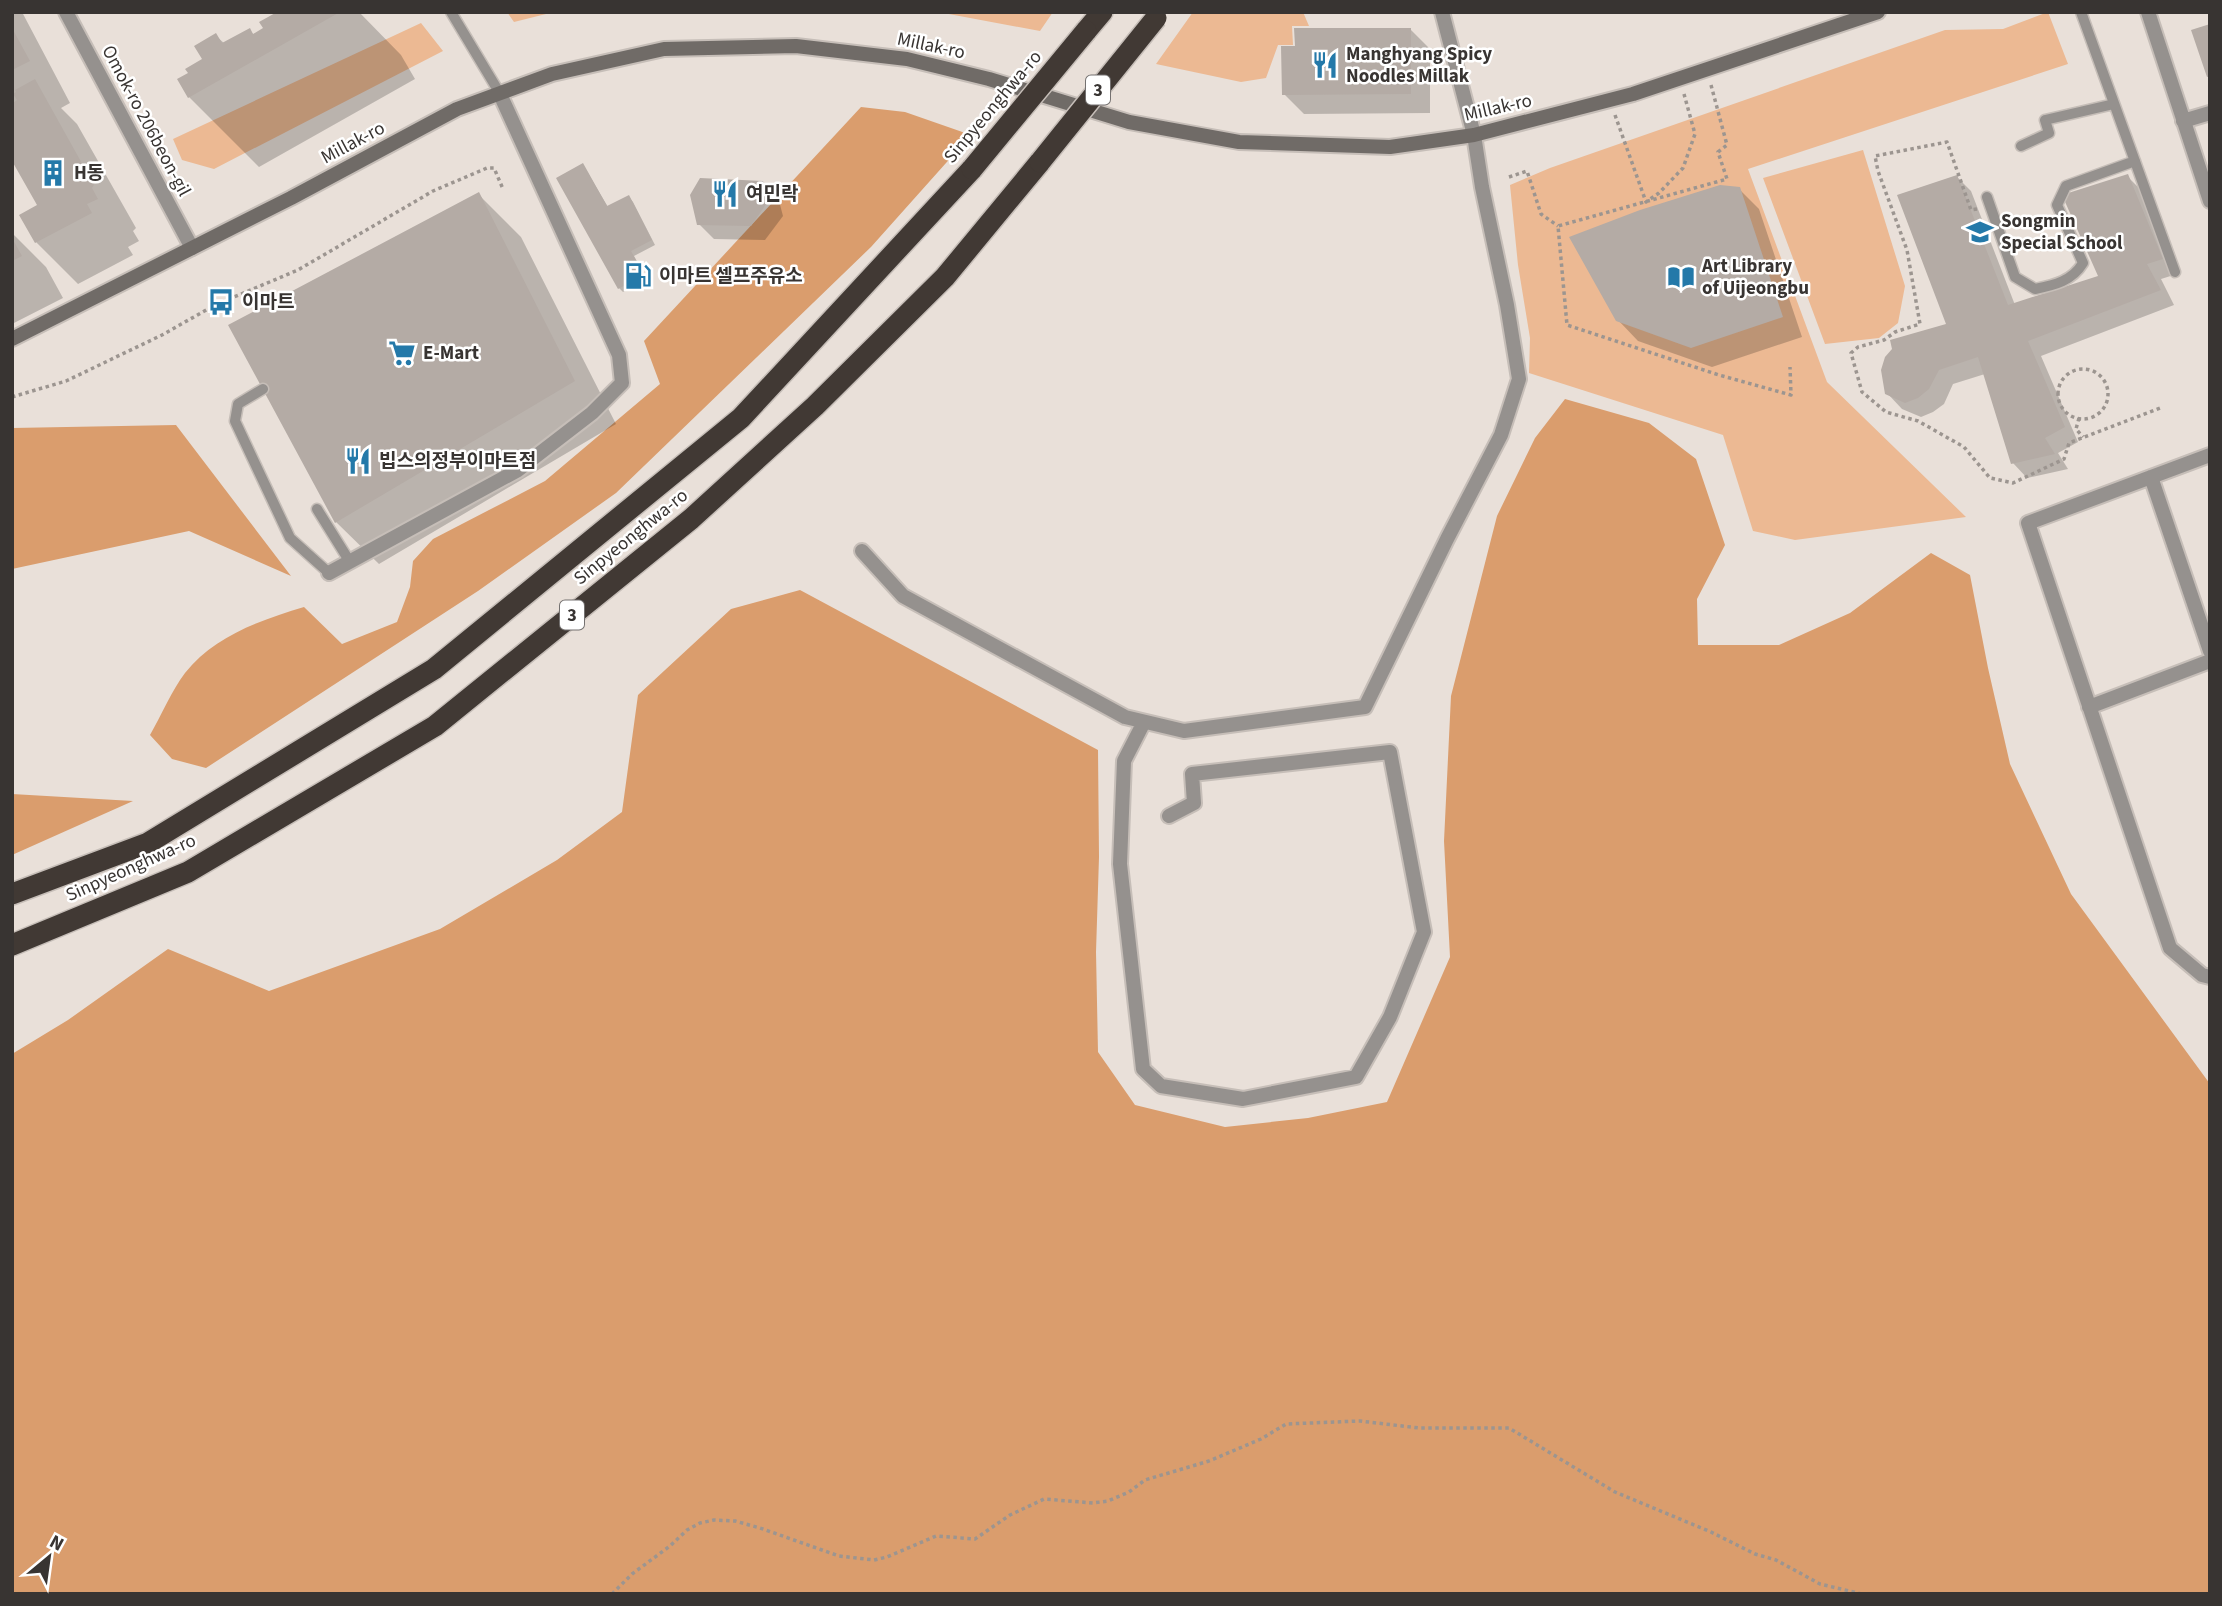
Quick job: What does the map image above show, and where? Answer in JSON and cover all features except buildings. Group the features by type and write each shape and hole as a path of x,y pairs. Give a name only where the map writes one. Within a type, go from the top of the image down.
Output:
{"highway":[{"name":"Sinpyeonghwa-ro","path":"12,894 148,843 434,668 741,418 972,169 1102,12"},
{"name":"Sinpyeonghwa-ro","path":"12,945 188,872 435,726 691,519 815,406 945,276 1158,15"}],"main road":[{"name":"Millak-ro","path":"12,339 292,198 457,109 552,74 664,49 796,46 907,59 989,79 1129,122 1239,142 1390,147 1474,135 1610,100 1878,12"}],"street":[{"name":"Omok-ro 206beon-gil","path":"66,12 192,248"},
{"path":"862,551 904,596 1125,717 1184,732 1365,707 1501,435 1519,379 1474,135 1442,12"},
{"path":"2148,12 2210,201"},
{"path":"330,573 517,470 592,412 622,383 619,355 499,92"},
{"path":"2183,121 2210,113"},
{"path":"2210,455 2028,523 2170,948 2202,975 2210,977"},
{"path":"2151,477 2210,652"},
{"path":"2090,707 2210,660"},
{"path":"1144,722 1124,761 1120,864 1143,1069 1161,1086 1243,1099 1356,1077 1390,1017 1424,932 1390,752 1192,774 1194,803 1169,816"}],"lane":[{"path":"451,12 499,92"},
{"path":"2081,12 2175,272"},
{"path":"2021,146 2049,133 2045,120 2114,104"},
{"path":"1988,202 2015,277 2035,289 2059,284 2077,272 2082,263 2057,205 2066,186 2135,161"},
{"path":"263,390 238,404 234,421 290,538 330,573"},
{"path":"317,509 350,562"}],"path":[{"path":"1558,226 1727,179 1718,152 1727,145 1707,69"},
{"path":"1646,202 1660,193 1683,168 1695,134 1680,78"},
{"path":"1610,100 1646,202"},
{"path":"1988,202 1971,210 1947,142 1875,156 1907,250 1920,324 1895,332 1884,340 1858,347 1851,353 1862,392 1886,412 1917,421 1964,447 1990,478 2013,483 2064,459 2069,443 2160,408"},
{"path":"12,397 66,382 162,335 215,304 298,270 433,191 487,168 494,168 503,189"},
{"path":"1510,177 1527,171 1541,214 1558,226 1567,325 1791,395 1790,367"},
{"path":"2085,369 2100,375 2107,390 2107,398 2099,412 2092,417 2079,418 2068,414 2062,408 2058,393 2063,378 2069,372 2085,369"},
{"path":"2079,418 2076,429 2083,438"},
{"path":"612,1594 632,1574 687,1530 700,1523 713,1520 735,1521 839,1556 874,1560 936,1536 975,1539 1010,1515 1044,1499 1093,1503 1108,1501 1129,1492 1145,1480 1209,1461 1261,1439 1286,1424 1360,1421 1419,1428 1509,1428 1615,1492 1711,1532 1755,1555 1776,1560 1820,1584 1862,1594"}],"shaded area":[{"path":"507,12 554,12 514,22"},
{"path":"938,12 1053,12 1040,31"},
{"path":"1193,12 1303,12 1309,26 1292,26 1293,45 1278,45 1266,78 1241,82 1156,64"},
{"path":"2048,12 2068,64 1748,169 1827,382 1966,517 1795,540 1753,531 1723,435 1529,373 1530,338 1518,265 1510,185 1550,168 1945,30 2003,29"},
{"path":"421,23 443,51 214,169 182,160 173,139"},
{"path":"861,107 905,112 971,135 871,247 616,493 478,591 206,768 172,759 150,735 185,673 210,649 239,631 304,607 342,644 397,622 410,587 413,561 433,539 545,481 660,384 644,341"},
{"path":"1863,150 1905,286 1898,323 1879,338 1825,344 1763,178"},
{"path":"1565,399 1649,423 1696,459 1725,545 1697,599 1698,645 1779,645 1850,613 1931,553 1970,575 2010,764 2071,894 2210,1084 2210,1594 12,1594 12,1054 68,1020 168,949 269,991 440,929 557,860 622,812 638,695 731,609 800,590 1098,750 1098,1052 1135,1105 1225,1127 1308,1118 1387,1102 1450,957 1444,841 1451,696 1497,516 1535,438"},
{"path":"176,425 291,576 189,531 12,569 12,428"},
{"path":"12,794 133,801 12,855"}],"place":[{"name":"Manghyang Spicy Noodles Millak","path":"1325,65"},
{"name":"H동","path":"53,173"},
{"name":"여민락","path":"725,194"},
{"name":"Songmin Special School","path":"1980,232"},
{"name":"이마트 셀프주유소","path":"638,276"},
{"name":"Art Library of Uijeongbu","path":"1681,277"},
{"name":"이마트","path":"221,302"},
{"name":"E-Mart","path":"402,353"},
{"name":"빕스의정부이마트점","path":"358,461"}]}
